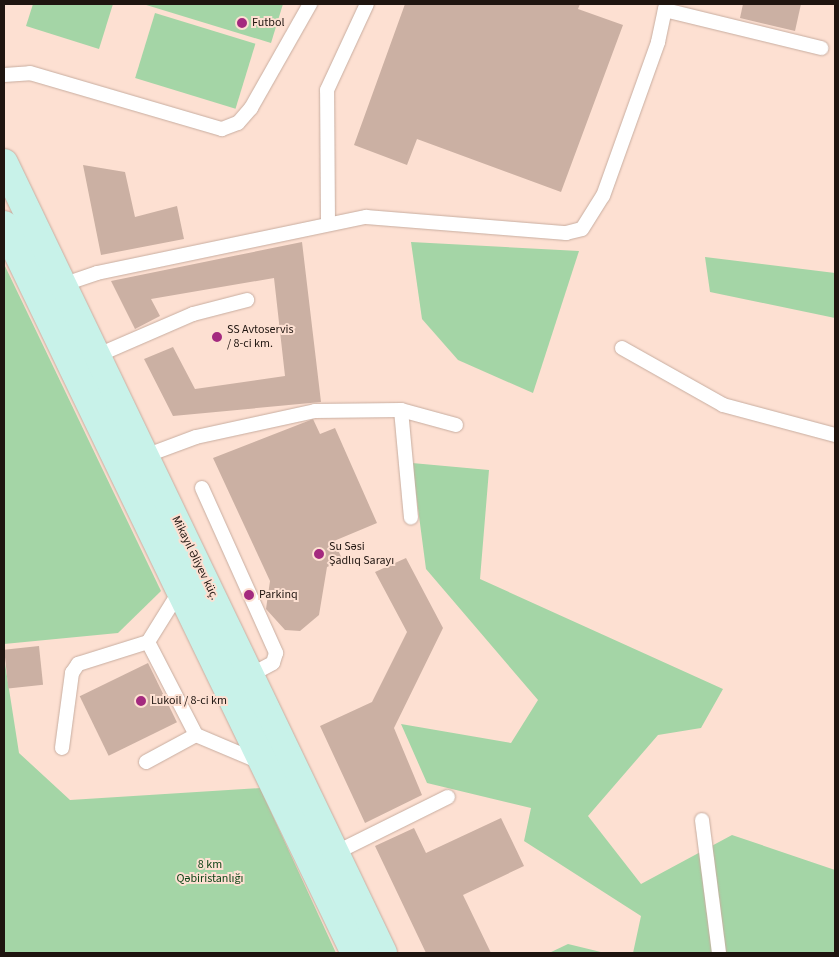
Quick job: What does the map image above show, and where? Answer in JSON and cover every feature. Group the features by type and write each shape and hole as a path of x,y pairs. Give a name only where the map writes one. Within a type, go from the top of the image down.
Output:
{"main road":[{"name":"Mikayıl Əliyev küç.","path":"4,163 252,674 383,953"},
{"path":"4,225 267,765 355,953"}],"lane":[{"path":"4,75 30,73 222,129 238,123 252,108 310,4"},
{"path":"328,223 327,90 367,4"},
{"path":"37,295 62,284 328,223 366,217 566,233 582,229 603,196 658,42 665,7 822,48"},
{"path":"96,356 193,314 247,300"},
{"path":"622,348 723,405 835,435"},
{"path":"145,456 196,437 315,411 401,410 456,424"},
{"path":"401,410 411,518"},
{"path":"202,488 276,653 273,663 252,674"},
{"path":"62,748 72,673 78,664 148,642 181,588"},
{"path":"148,642 196,735 267,765"},
{"path":"146,762 196,735"},
{"path":"335,853 448,797"},
{"path":"702,820 719,953"}],"green space":[{"path":"33,4 113,4 99,49 26,26"},
{"name":"Futbol","path":"143,4 283,4 271,43"},
{"path":"155,13 255,44 236,109 135,78"},
{"path":"411,242 579,251 533,393 458,360 422,319"},
{"path":"705,257 835,273 835,318 710,292"},
{"path":"4,264 161,591 118,633 4,644"},
{"path":"412,463 489,470 480,579 723,689 701,728 658,735 588,816 641,884 732,835 835,870 835,953 633,953 641,916 524,841 531,808 427,783 401,724 511,743 538,700 426,569"},
{"name":"8 km Qəbiristanlığı","path":"4,657 19,753 70,800 260,788 336,953 4,953"},
{"path":"568,944 605,953 549,953"}],"building":[{"path":"405,4 580,4 578,9 623,25 561,192 417,139 407,165 354,145"},
{"path":"743,4 801,4 795,31 740,18"},
{"path":"83,165 125,172 135,217 177,206 184,239 101,255"},
{"path":"302,242 321,402 173,416 144,359 173,347 195,389 285,376 274,278 151,299 160,316 135,329 111,281"},
{"path":"313,419 320,434 335,428 377,523 334,541 343,561 327,567 319,615 300,631 285,630 266,609 270,581 213,458"},
{"path":"406,558 443,628 394,728 422,795 365,823 320,726 372,702 407,632 375,572"},
{"path":"39,646 43,685 8,688 4,650"},
{"path":"148,663 177,722 109,756 80,696"},
{"path":"501,818 524,866 463,895 491,953 426,953 375,846 414,828 426,853"}],"place":[{"name":"Futbol","path":"242,23"},
{"name":"SS Avtoservis / 8-ci km.","path":"217,337"},
{"name":"Su Səsi Şadlıq Sarayı","path":"319,554"},
{"name":"Parkinq","path":"249,595"},
{"name":"Lukoil / 8-ci km","path":"141,701"}]}
